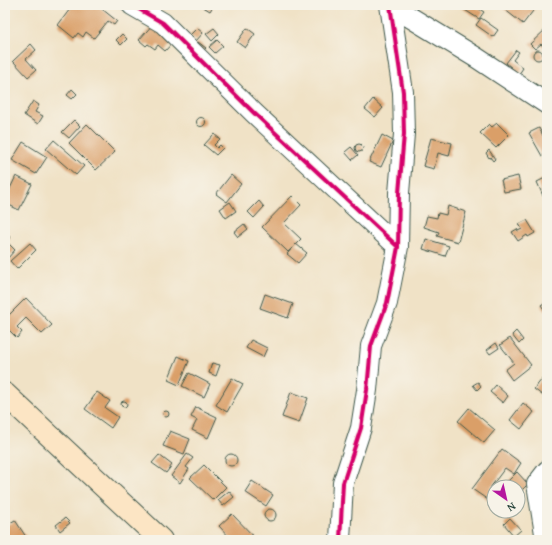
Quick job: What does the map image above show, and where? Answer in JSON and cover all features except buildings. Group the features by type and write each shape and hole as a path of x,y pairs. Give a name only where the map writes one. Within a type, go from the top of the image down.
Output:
{"main road":[{"path":"5,394 161,540"}],"street":[{"path":"132,5 163,23 254,113 398,247"},
{"path":"340,540 344,483 361,428 367,390 371,346 387,303 398,247 399,193 404,134 403,92 390,5"},
{"path":"390,5 547,104"},
{"path":"546,540 537,484 547,471"}],"cycle path":[{"path":"132,5 163,23 254,113 398,247"},
{"path":"340,540 343,483 361,428 367,390 371,346 387,303 398,247 399,193 404,134 403,92 390,5"}]}
